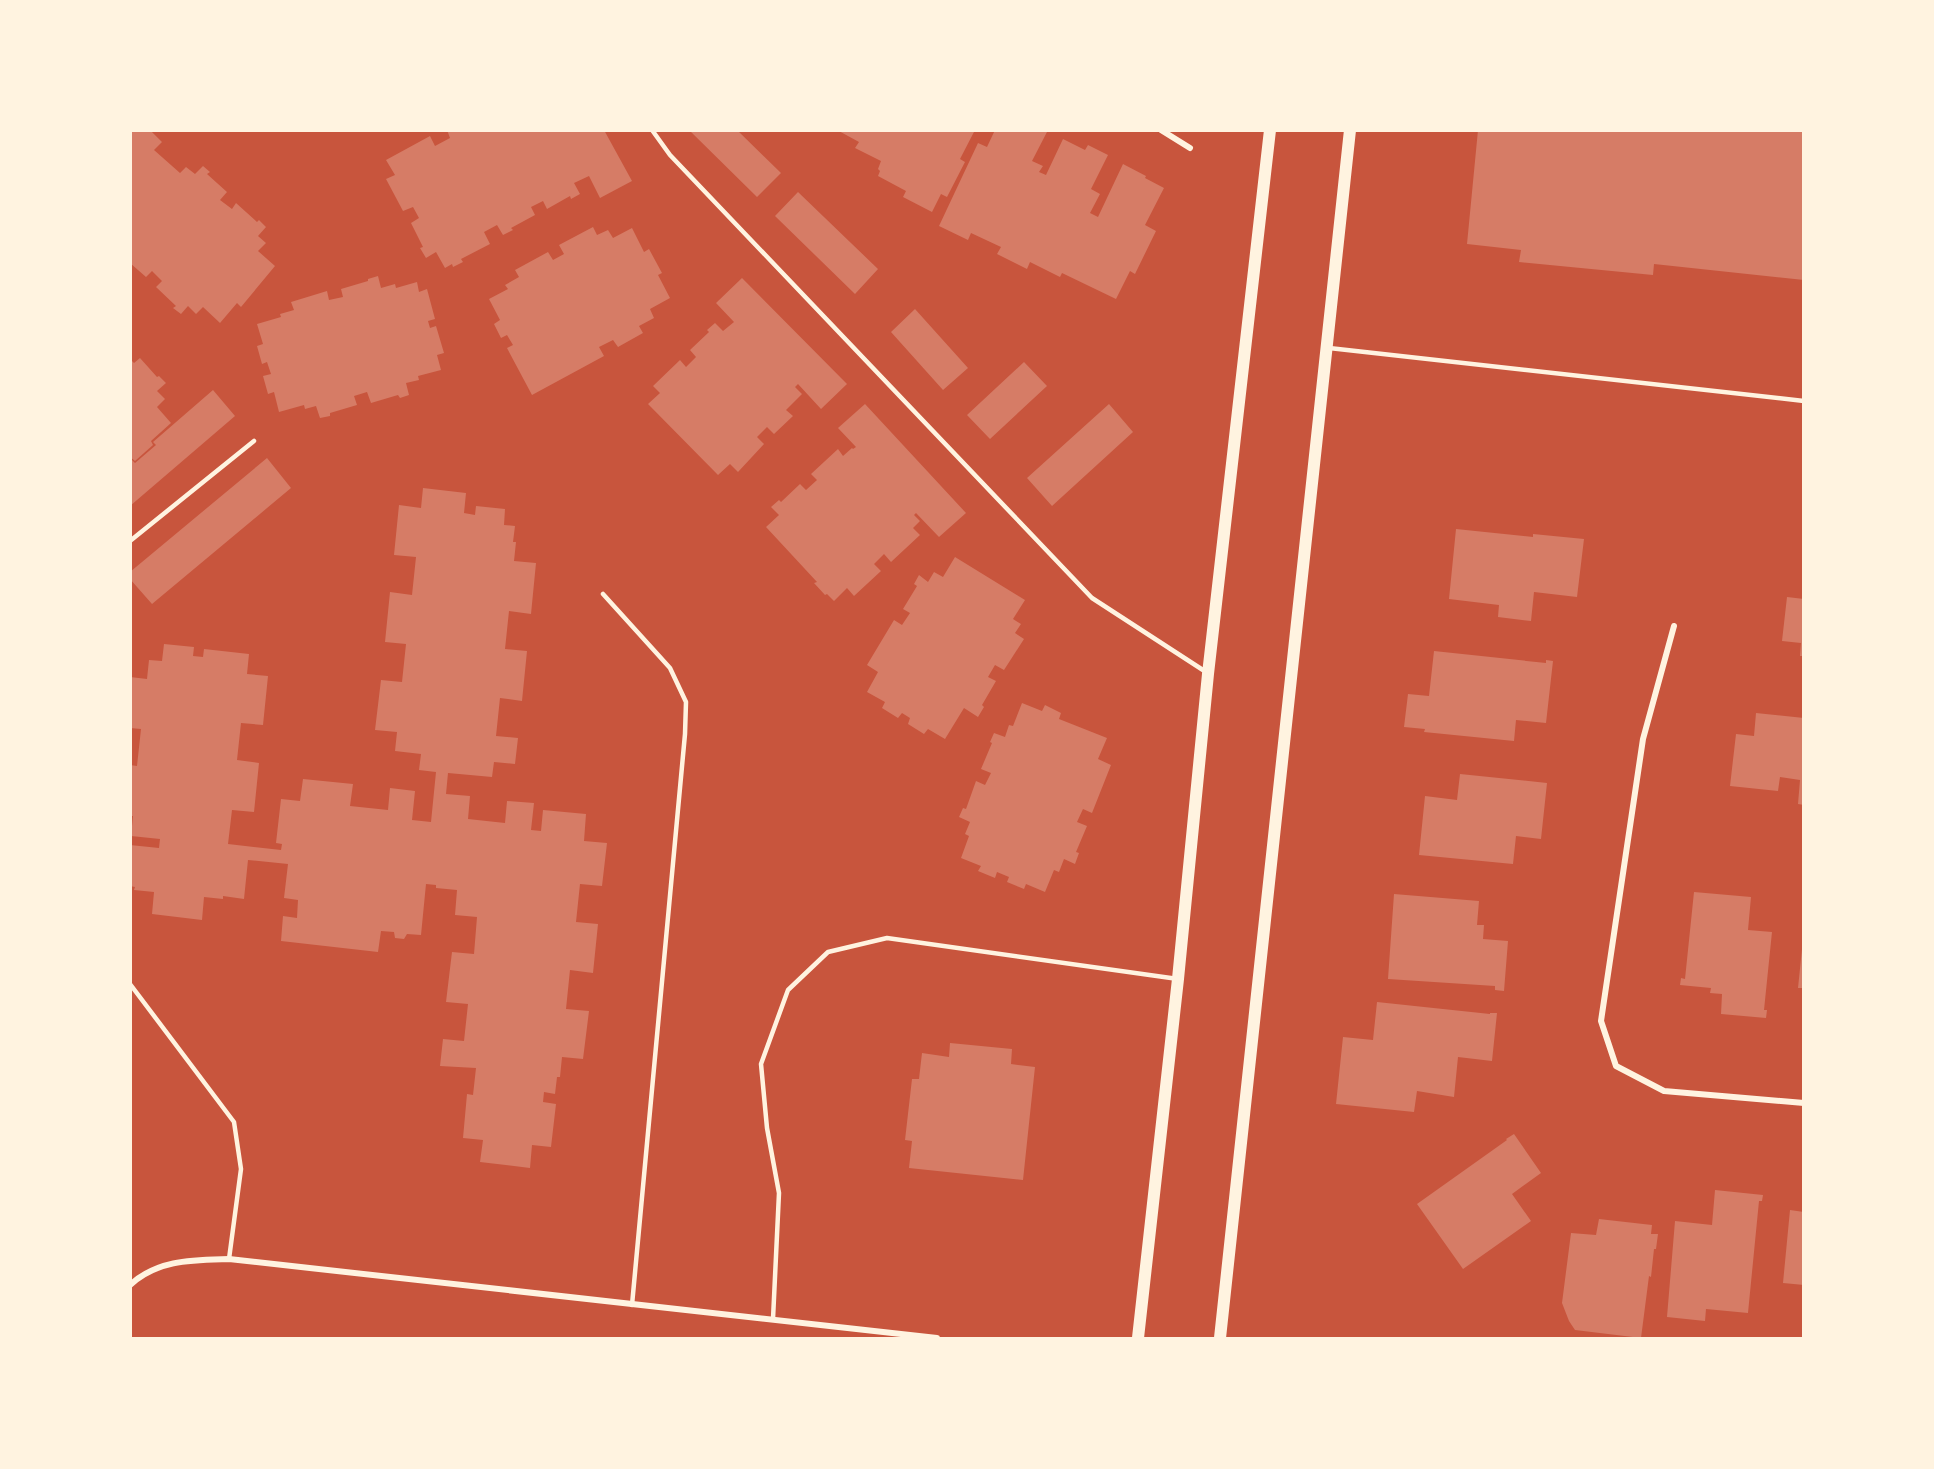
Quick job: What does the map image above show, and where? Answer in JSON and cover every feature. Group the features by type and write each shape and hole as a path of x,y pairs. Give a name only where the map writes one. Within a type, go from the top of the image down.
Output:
{"main road":[{"path":"1138,1338 1178,979 1208,674 1270,130"},
{"path":"1220,1338 1350,130"}],"street":[{"path":"1161,130 1190,148"},
{"path":"1674,626 1643,739 1601,1021 1616,1066 1664,1091 1803,1102"},
{"path":"130,1285 141,1275 179,1261 229,1259 937,1338"}],"lane":[{"path":"652,130 670,154 1092,598 1208,674"},
{"path":"1327,348 1803,401"},
{"path":"130,541 254,441"},
{"path":"603,594 670,668 686,702 685,734 632,1305"},
{"path":"773,1319 779,1193 767,1128 761,1065 788,990 828,952 887,938 1178,979"},
{"path":"130,984 234,1122 241,1168 229,1259"}],"building":[{"path":"130,130 150,130 162,142 154,150 180,173 186,167 195,174 203,166 210,172 207,174 227,192 220,200 232,209 236,203 266,227 258,236 266,243 258,251 275,266 241,307 237,303 220,323 203,307 196,314 188,306 181,314 156,287 162,281 152,271 146,277 130,263"},
{"path":"447,130 604,130 632,181 600,198 589,176 574,183 580,194 571,199 570,196 547,209 543,201 531,207 535,215 503,235 497,225 484,232 490,244 461,259 463,262 445,268 436,252 426,258 420,248 423,247 411,223 419,218 413,207 403,211 386,179 395,175 386,160 430,136 435,146 450,138"},
{"path":"689,130 737,130 781,173 757,197"},
{"path":"837,130 975,130 960,159 965,162 947,197 941,194 932,212 903,197 906,191 878,176 881,161 855,148 859,142"},
{"path":"995,130 1048,130 1032,161 1043,166 1039,172 1046,175 1063,139 1085,150 1088,145 1108,155 1091,189 1100,194 1090,213 1098,217 1123,164 1164,188 1145,225 1156,231 1135,274 1130,271 1116,299 1062,273 1060,277 1030,262 1027,269 997,254 1001,247 971,233 968,240 939,226 978,143 987,147"},
{"path":"1478,130 1804,130 1804,280 1654,264 1653,275 1519,262 1521,250 1467,244"},
{"path":"798,192 878,269 855,294 775,216"},
{"path":"593,227 597,235 608,230 613,238 632,228 644,252 649,249 662,273 658,275 670,298 650,309 654,318 639,326 643,333 618,347 613,340 599,347 604,356 532,395 507,348 513,345 507,335 501,338 494,324 500,320 489,299 508,289 505,285 519,277 515,270 548,252 553,260 564,254 559,245"},
{"path":"378,276 381,288 395,284 396,288 417,282 419,292 427,289 435,319 428,321 430,328 436,326 444,353 437,355 441,370 418,376 419,380 406,383 409,395 400,398 398,395 371,403 367,392 354,396 357,405 320,418 316,406 305,409 304,405 279,412 274,392 268,394 263,376 271,374 267,362 262,364 257,346 263,344 257,324 281,317 280,314 294,310 291,302 327,291 329,300 343,297 341,289"},
{"path":"742,278 847,384 821,409 798,384 795,387 802,394 786,410 793,416 774,434 767,427 757,437 764,444 738,472 730,464 718,475 648,404 660,393 653,386 680,360 686,367 696,357 690,350 709,332 707,330 715,323 723,331 734,322 716,303"},
{"path":"915,309 968,368 943,390 891,332"},
{"path":"140,358 157,377 159,376 166,383 157,391 165,399 157,407 171,423 151,441 153,445 135,461 130,457 130,359 134,363"},
{"path":"1024,362 1047,386 990,439 967,415"},
{"path":"213,390 235,416 130,506 130,461 135,463 156,445 153,442"},
{"path":"865,404 966,513 939,537 916,513 914,515 920,521 913,528 920,535 891,562 884,554 874,564 881,571 854,596 847,588 834,601 827,594 825,595 814,583 817,582 766,527 779,515 771,507 779,500 781,502 800,484 806,490 817,480 811,474 838,449 843,456 856,447 838,428"},
{"path":"1109,404 1133,432 1052,506 1027,478"},
{"path":"267,458 291,488 152,604 130,579 130,572"},
{"path":"423,488 466,493 464,513 475,515 476,506 505,509 504,525 515,526 514,561 536,563 531,614 509,611 505,649 527,651 522,701 500,698 496,736 518,738 515,764 494,762 492,777 448,773 446,794 470,796 468,819 505,823 507,801 534,803 531,830 541,831 543,810 586,814 584,841 607,843 602,886 580,884 576,922 598,924 593,973 570,970 566,1009 589,1011 583,1059 562,1057 555,1094 544,1092 543,1102 556,1104 551,1147 532,1145 530,1168 480,1162 483,1140 463,1138 467,1094 473,1095 476,1068 440,1066 443,1039 464,1041 468,1004 446,1002 452,952 474,954 477,917 455,915 457,890 436,888 436,885 426,884 421,935 407,934 404,939 395,938 394,932 381,931 378,952 281,941 283,916 297,918 298,900 284,898 288,864 248,860 244,899 223,896 223,899 204,897 202,920 152,914 154,892 134,890 135,887 130,886 130,845 159,848 160,839 131,836 133,816 130,816 130,765 137,766 141,729 130,728 130,677 147,679 149,660 162,661 164,644 194,647 193,656 203,657 204,649 249,654 247,674 268,676 263,725 241,723 237,760 259,763 254,812 232,810 228,844 281,850 282,844 276,843 281,799 300,801 303,779 353,784 350,806 388,810 390,788 415,791 412,820 431,822 436,772 419,770 421,754 395,751 397,732 375,730 381,680 402,682 406,644 385,642 390,592 412,595 416,557 394,555 399,505 421,508"},
{"path":"1456,529 1533,537 1533,534 1584,539 1577,597 1534,592 1531,621 1498,617 1499,605 1449,599"},
{"path":"955,557 1025,600 1013,619 1021,624 1015,633 1024,639 1004,670 995,665 988,677 996,681 978,717 964,708 945,739 928,729 924,734 908,724 910,718 902,713 898,718 882,708 885,702 867,692 878,672 867,665 894,620 902,625 910,613 903,609 917,586 914,584 919,575 928,582 934,572 943,577"},
{"path":"1787,597 1804,599 1804,656 1800,656 1801,643 1782,641"},
{"path":"1434,651 1546,663 1546,660 1553,661 1546,723 1516,720 1514,741 1424,732 1425,729 1404,727 1408,694 1429,696"},
{"path":"1022,703 1042,711 1045,705 1061,713 1059,719 1107,738 1098,759 1111,765 1092,813 1083,809 1077,822 1087,826 1076,852 1079,853 1075,864 1064,859 1059,872 1054,870 1045,892 1026,884 1024,889 1007,882 1009,877 997,872 995,878 978,871 981,866 961,858 969,836 965,834 970,822 959,817 963,808 966,809 976,781 985,785 991,773 981,769 994,733 1005,737 1009,725 1013,726"},
{"path":"1756,713 1804,718 1804,805 1798,804 1800,780 1780,777 1778,791 1730,786 1736,734 1754,736"},
{"path":"1460,774 1547,783 1541,839 1516,836 1513,864 1419,855 1425,796 1457,800"},
{"path":"1694,892 1751,897 1748,930 1772,932 1764,1010 1767,1010 1766,1018 1721,1014 1722,994 1710,993 1711,988 1680,985 1681,978 1685,979"},
{"path":"1394,894 1479,901 1477,925 1484,925 1483,939 1508,941 1504,991 1495,990 1495,986 1388,979"},
{"path":"1802,949 1804,949 1804,988 1798,988"},
{"path":"1377,1002 1497,1013 1492,1061 1458,1057 1454,1097 1417,1091 1414,1112 1336,1104 1343,1037 1373,1040"},
{"path":"950,1043 1012,1049 1011,1064 1035,1067 1023,1180 909,1168 912,1141 905,1140 912,1079 919,1079 922,1053 949,1057"},
{"path":"1514,1134 1541,1173 1512,1194 1531,1221 1463,1269 1417,1204"},
{"path":"1715,1190 1763,1195 1762,1201 1759,1201 1748,1313 1706,1309 1705,1321 1667,1317 1675,1221 1712,1225"},
{"path":"1790,1210 1804,1212 1804,1285 1783,1283"},
{"path":"1599,1219 1652,1225 1651,1234 1658,1234 1651,1277 1649,1276 1641,1338 1575,1330 1562,1303 1571,1233 1596,1235"}]}
